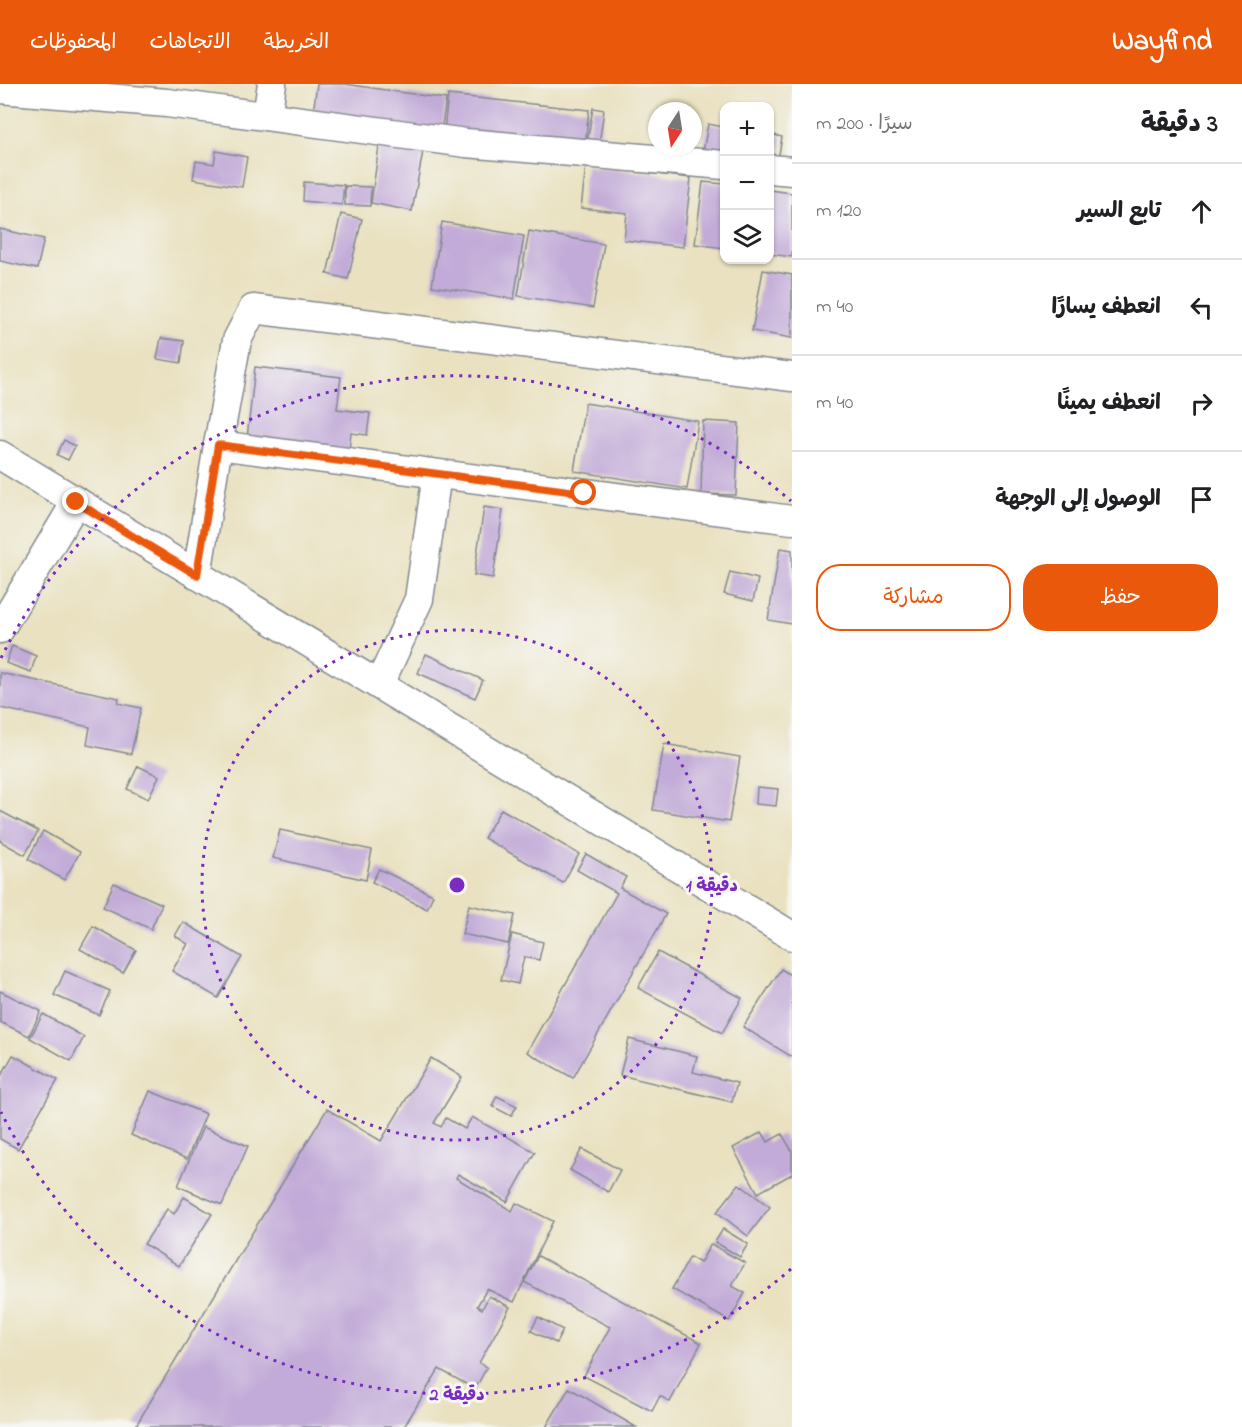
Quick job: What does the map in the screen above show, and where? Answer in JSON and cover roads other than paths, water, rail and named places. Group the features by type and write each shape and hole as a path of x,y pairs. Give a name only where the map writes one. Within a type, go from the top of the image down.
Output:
{"street":[{"path":"267,116 272,84"},
{"path":"0,89 167,103 466,143 720,165"},
{"path":"774,169 792,171"},
{"path":"197,575 237,340 253,309 792,377"},
{"path":"218,445 792,520"},
{"path":"0,455 792,936"},
{"path":"379,685 419,598 437,474"},
{"path":"0,629 76,502"}]}
